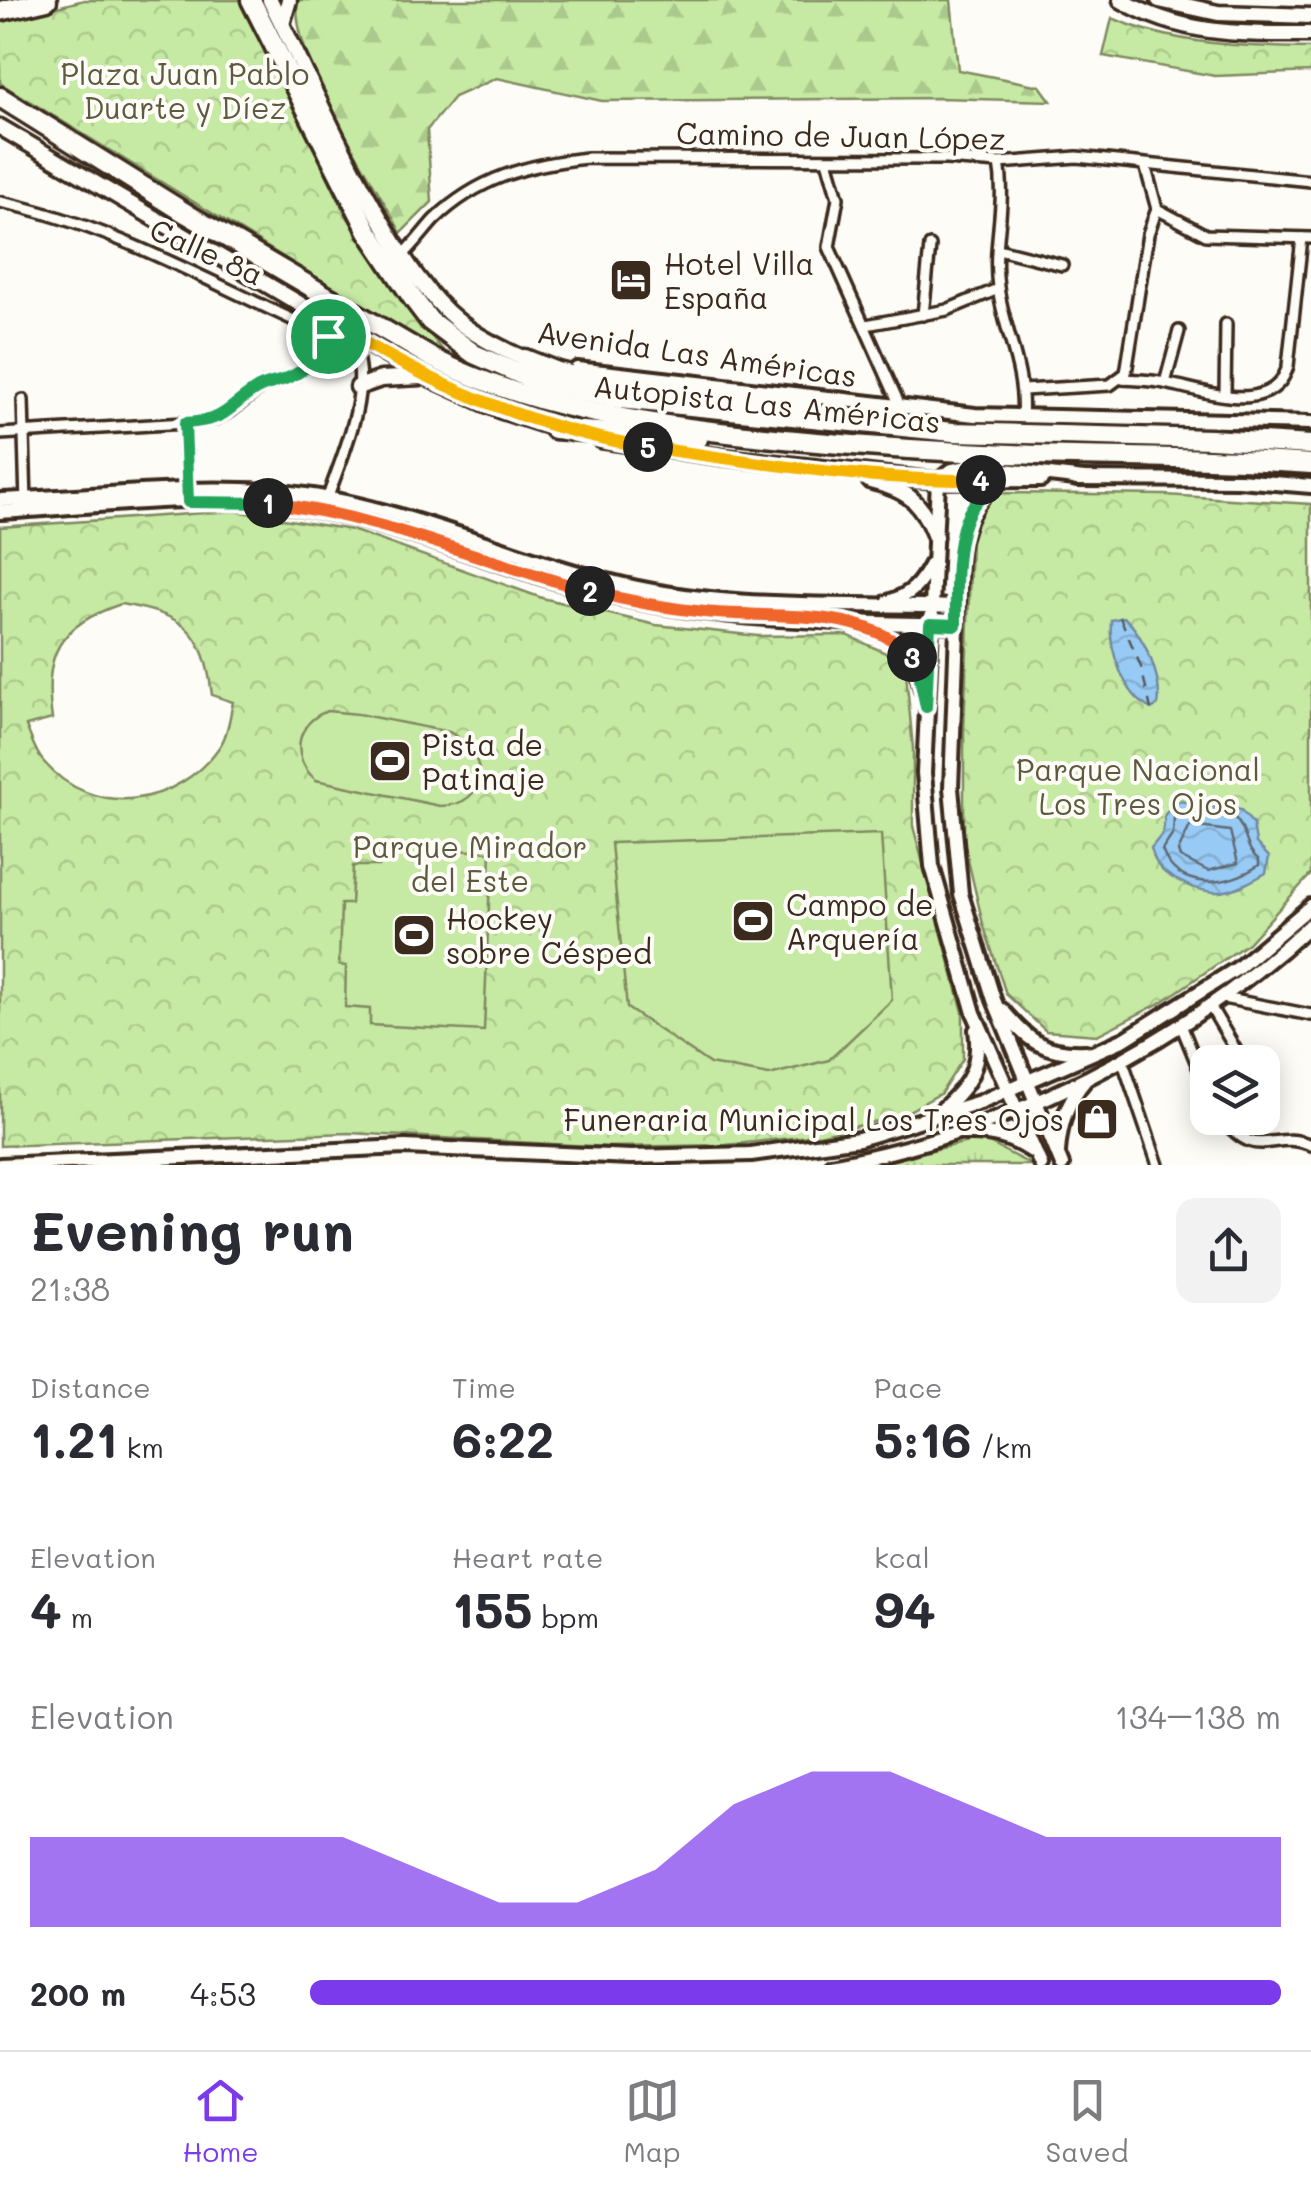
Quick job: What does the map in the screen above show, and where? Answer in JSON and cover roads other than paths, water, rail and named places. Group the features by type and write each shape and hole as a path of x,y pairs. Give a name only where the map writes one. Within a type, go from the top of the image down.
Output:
{"highway":[{"path":"0,12 47,0"},
{"name":"Autopista Las Américas","path":"251,0 368,231 430,320 474,354 540,383 610,398 954,432 1311,445"},
{"name":"Autopista Las Américas","path":"0,97 187,214 469,376 536,400 599,415 814,442 967,452 1311,464"},
{"path":"525,359 590,380 857,413 954,432"},
{"path":"554,428 794,444 814,442"}],"main road":[{"name":"Avenida Las Américas","path":"270,0 358,181 402,256 441,306 459,322 525,359"},
{"path":"282,24 289,0"},
{"path":"1120,0 1173,25 1236,34 1311,34"},
{"path":"1158,0 1218,13 1311,16"},
{"path":"0,127 359,347 499,410 600,440 938,480"},
{"path":"358,387 381,379 429,378"},
{"path":"815,468 896,487 917,502 935,536"}],"street":[{"name":"Camino de Juan López","path":"402,256 467,192 529,165 587,158 998,163 1077,157 1311,181"},
{"path":"827,160 838,198 829,247 901,408"},
{"path":"998,163 998,289 1023,390 1022,417"},
{"path":"1122,379 1156,209 1146,165"},
{"name":"Calle 8a","path":"0,202 46,211 92,227 359,347"},
{"path":"1023,390 1110,385 1122,379 1246,397 1266,393 1280,383 1288,366 1307,238 1206,235 1156,209"},
{"path":"923,315 930,246"},
{"path":"998,249 1062,264"},
{"path":"866,325 947,310 998,289"},
{"path":"1224,395 1226,324"},
{"path":"1165,383 1179,331"},
{"path":"0,434 215,419 264,385 296,376 316,358 328,336"},
{"path":"327,500 354,413 359,347"},
{"name":"Avenida Las Américas","path":"525,359 596,372 901,408 1022,417 1311,422"},
{"path":"22,400 26,505"},
{"path":"185,423 188,496"},
{"path":"938,480 952,470 971,466 1084,480"},
{"path":"938,480 1238,480 1311,486"},
{"path":"938,480 924,773 932,866 974,1013 1039,1160"},
{"path":"997,480 978,499 966,519 956,607 951,788 954,845 961,894 994,1000 1060,1160"},
{"path":"0,512 26,505 283,492 378,511 624,584 730,600 856,607 956,607"},
{"path":"188,496 314,510 642,603 705,612 956,625"},
{"path":"0,500 26,505"},
{"path":"856,607 908,596 921,582 934,557"},
{"path":"839,621 876,630 899,642 918,668 926,707"},
{"path":"1268,944 1311,894"},
{"path":"0,1164 247,1159 405,1147 631,1157 751,1154 859,1140 930,1120 1099,1051 1176,1009 1268,944 1311,906"},
{"path":"830,1165 953,1134 1089,1076 1223,998 1311,926"},
{"path":"1223,998 1311,1015"},
{"path":"994,1000 1026,1038 1040,1046 1068,1053 1099,1051"},
{"path":"1210,1006 1233,1045"},
{"path":"930,1120 962,1092 975,1068 978,1042 974,1013"},
{"path":"1180,1025 1190,1049"},
{"path":"1122,1058 1158,1165"},
{"path":"1060,1160 1060,1129 1068,1107 1089,1076"},
{"path":"953,1134 989,1132 1017,1141 1039,1160"},
{"path":"1239,1135 1252,1143 1291,1140 1311,1146"}],"water":[{"path":"1124,617 1155,670 1158,705 1151,709 1133,693 1115,657 1111,620"},
{"path":"1179,801 1241,810 1253,824 1256,843 1269,857 1266,873 1231,890 1211,892 1189,886 1166,873 1151,848 1163,833 1165,814"}],"place":[{"name":"Hotel Villa España","path":"631,280"},
{"name":"Pista de Patinaje","path":"390,761"},
{"name":"Campo de Arquería","path":"753,921"},
{"name":"Hockey sobre Césped","path":"414,935"},
{"name":"Funeraria Municipal Los Tres Ojos","path":"1097,1119"}],"park label":[{"name":"Plaza Juan Pablo Duarte y Díez","path":"185,90"},
{"name":"Parque Nacional Los Tres Ojos","path":"1138,786"},
{"name":"Parque Mirador del Este","path":"470,863"}]}
